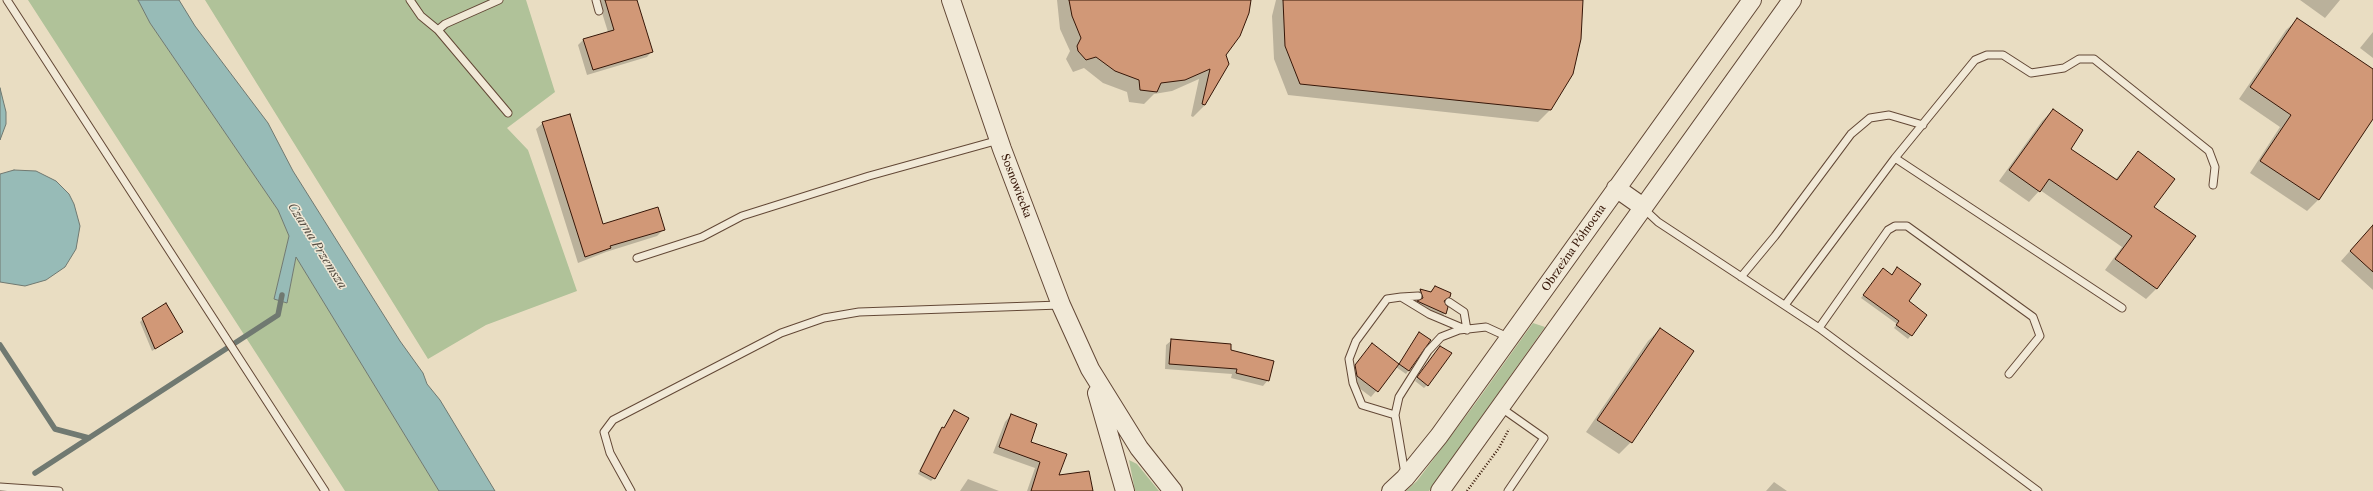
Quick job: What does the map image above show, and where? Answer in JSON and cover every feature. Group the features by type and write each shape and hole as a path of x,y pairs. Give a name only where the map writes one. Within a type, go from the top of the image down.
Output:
{"street":[{"name":"Sosnowiecka","path":"951,0 999,140 1061,305 1090,369 1139,448 1173,491"},
{"name":"Obrzeżna Północna","path":"1391,491 1405,478 1439,436 1752,0"},
{"path":"1440,491 1792,0"},
{"path":"1616,188 1643,208"},
{"name":"Sosnowiecka","path":"1090,369 1125,491"}],"lane":[{"path":"7,0 325,491"},
{"path":"410,0 422,16 438,30 508,113"},
{"path":"438,30 445,24 499,0"},
{"path":"596,0 599,11"},
{"path":"1785,305 1895,158 1976,60 1987,55 2003,55 2031,73 2064,68 2079,59 2094,60 2209,151 2215,167 2213,185"},
{"path":"1741,277 1775,236 1851,134 1865,122 1870,118 1889,116 1923,125"},
{"path":"636,258 702,237 742,216 869,176 999,140"},
{"path":"1895,158 2122,308"},
{"path":"1643,208 1658,222 1819,328 2038,491"},
{"path":"1819,328 1888,230 1895,226 1907,226 2033,317 2040,336 2009,374"},
{"path":"1395,415 1362,405 1353,383 1349,359 1356,341 1387,299 1418,296"},
{"path":"1401,297 1430,314 1467,330"},
{"path":"1449,302 1464,312 1467,330"},
{"path":"631,491 610,453 604,432 613,420 781,333 824,318 859,312 1061,305"},
{"path":"1405,478 1395,415 1399,397 1428,351 1440,338 1467,330 1486,327 1510,338"},
{"path":"1500,407 1544,438 1508,491"},
{"path":"0,487 59,491"}],"green space":[{"path":"28,0 138,0 150,23 278,210 289,236 274,299 287,303 296,257 439,491 345,491"},
{"path":"205,0 526,0 555,92 507,128 528,150 577,291 486,325 428,359"},
{"path":"1533,323 1545,327 1429,491 1406,491 1417,481"},
{"path":"1129,460 1137,464 1159,491 1135,491"}],"water":[{"name":"Czarna Przemsza","path":"138,0 179,0 195,26 268,123 293,171 400,341 423,373 427,384 440,400 495,491 439,491 296,257 287,303 274,299 289,236 278,210 150,23"},
{"path":"0,88 6,112 6,124 0,140"},
{"path":"14,170 36,171 56,181 69,194 74,204 80,226 76,249 65,267 46,280 25,286 0,282 0,174"}],"building":[{"path":"605,0 637,0 653,52 593,70 583,39 614,30"},
{"path":"1069,0 1251,0 1249,13 1240,36 1226,55 1229,64 1205,105 1202,104 1210,69 1185,80 1161,83 1157,92 1140,90 1139,80 1115,71 1096,57 1086,60 1078,51 1077,46 1081,38 1072,16"},
{"path":"1283,0 1583,0 1581,39 1573,74 1551,110 1300,84 1285,46"},
{"path":"2297,18 2373,69 2373,119 2319,200 2260,161 2291,115 2250,87"},
{"path":"2053,109 2083,130 2071,149 2117,180 2138,151 2175,179 2154,207 2196,236 2157,289 2115,259 2132,236 2049,179 2040,192 2009,170"},
{"path":"570,114 603,224 658,207 665,230 610,246 611,248 585,257 542,122"},
{"path":"2373,225 2373,272 2350,251"},
{"path":"1897,267 1921,284 1909,301 1927,315 1912,336 1896,325 1899,321 1863,295 1883,268 1892,275"},
{"path":"1435,286 1451,293 1450,297 1444,301 1448,307 1446,314 1417,301 1423,298 1420,289 1431,292"},
{"path":"166,303 183,332 155,349 142,318"},
{"path":"1660,328 1694,351 1632,443 1597,420"},
{"path":"1419,332 1431,340 1409,371 1399,364"},
{"path":"1171,339 1231,344 1231,350 1274,361 1269,381 1236,373 1237,369 1169,364"},
{"path":"1372,343 1399,364 1378,392 1357,376 1355,365"},
{"path":"1440,346 1452,353 1428,386 1417,377"},
{"path":"954,410 969,418 935,479 920,471 942,427 944,428"},
{"path":"1011,414 1037,424 1031,442 1067,454 1059,475 1089,471 1093,491 1031,491 1040,462 999,447"}],"waterway":[{"path":"35,473 278,315 282,295"},
{"path":"0,345 55,429 89,438"}]}
